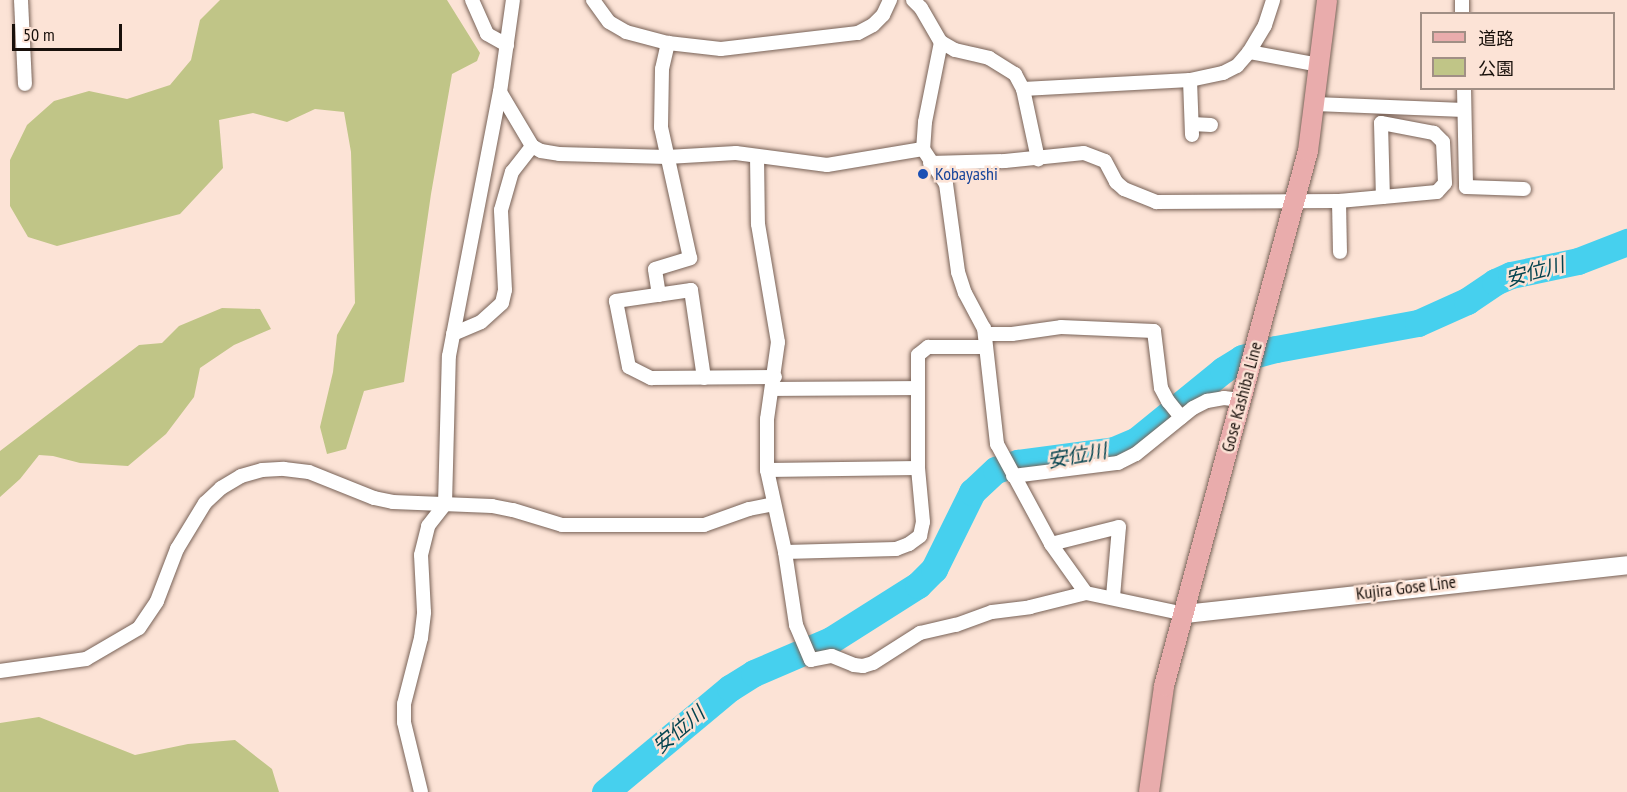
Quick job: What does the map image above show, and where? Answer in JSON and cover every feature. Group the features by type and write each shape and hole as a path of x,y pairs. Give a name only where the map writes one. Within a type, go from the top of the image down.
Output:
{"main road":[{"name":"Gose Kashiba Line","path":"1149,792 1164,686 1296,202 1315,104 1327,0"},
{"name":"Kujira Gose Line","path":"1185,614 1627,565"}],"street":[{"path":"21,0 25,84"},
{"path":"472,0 487,34 507,45"},
{"path":"421,792 405,735 404,704 421,638 424,612 422,541 428,526 446,504 447,383 453,334 500,92 513,0"},
{"path":"593,0 609,22 626,32 668,44 721,49 858,33 873,25 883,15 890,0"},
{"path":"913,0 921,8 941,42 955,50 989,58 1004,65 1015,75 1023,89 1038,159"},
{"path":"1023,89 1190,80 1223,73 1237,66 1249,52 1265,25 1273,0"},
{"path":"941,42 924,129 923,149 930,163 946,184 958,272 965,293 984,328 993,425 1003,459 1051,543 1086,593"},
{"path":"659,295 655,269 690,258 661,127 660,98 668,44"},
{"path":"1249,52 1320,65"},
{"path":"1190,80 1192,130 1211,125"},
{"path":"1464,90 1466,187 1524,189"},
{"path":"500,92 532,146 541,151 558,154 667,157 717,153 827,165 923,149"},
{"path":"1315,104 1464,110"},
{"path":"930,163 1038,159 1084,153 1105,161 1116,182 1124,189 1156,202 1339,201 1383,197 1437,192 1445,183 1443,142 1434,133 1381,123 1383,197"},
{"path":"453,334 481,322 502,303 505,290 501,210 512,172 532,146"},
{"path":"758,156 758,224 778,342 767,419 767,470 785,552 796,625 811,660 832,656 854,665 863,666 920,633 965,622 992,612 1030,607 1086,593 1185,614"},
{"path":"1339,201 1340,252"},
{"path":"704,378 691,290 616,301 629,368 651,378 704,378 918,388"},
{"path":"785,552 896,549 920,536 922,522 918,468 918,355 928,347 1061,327 1097,330 1122,327 1154,331 1158,372 1168,401 1179,416"},
{"path":"1013,476 1118,463 1136,454 1179,416 1208,401 1224,398 1241,400"},
{"path":"767,470 918,468"},
{"path":"0,671 86,659 139,628 157,601 177,549 205,503 221,488 241,476 262,470 285,469 309,472 374,498 393,502 513,510 562,525 704,525 749,509 774,504"},
{"path":"1051,543 1119,527 1113,597"}],"green space":[{"path":"220,0 447,0 480,53 477,61 452,74 431,194 404,382 364,391 346,449 327,454 320,427 333,372 337,335 355,303 351,152 344,112 315,109 287,122 253,113 219,120 223,168 180,214 57,246 28,237 10,206 10,160 27,125 54,101 89,91 127,99 170,85 191,60 200,20"},
{"path":"222,308 260,309 271,329 234,345 200,368 194,397 166,434 128,466 80,463 39,455 20,479 0,497 0,451 139,345 162,343 179,326"},
{"path":"39,717 135,755 188,744 235,740 272,769 279,792 0,792 0,723"}],"waterway":[{"name":"安位川","path":"605,792 730,688 754,673 831,640 918,585 934,569 972,492 996,470 1018,463 1114,450 1137,440 1223,370 1242,358 1276,349 1418,323 1467,301 1495,282 1511,275 1578,261 1627,242"}],"place":[{"name":"Kobayashi","path":"923,174"}]}
